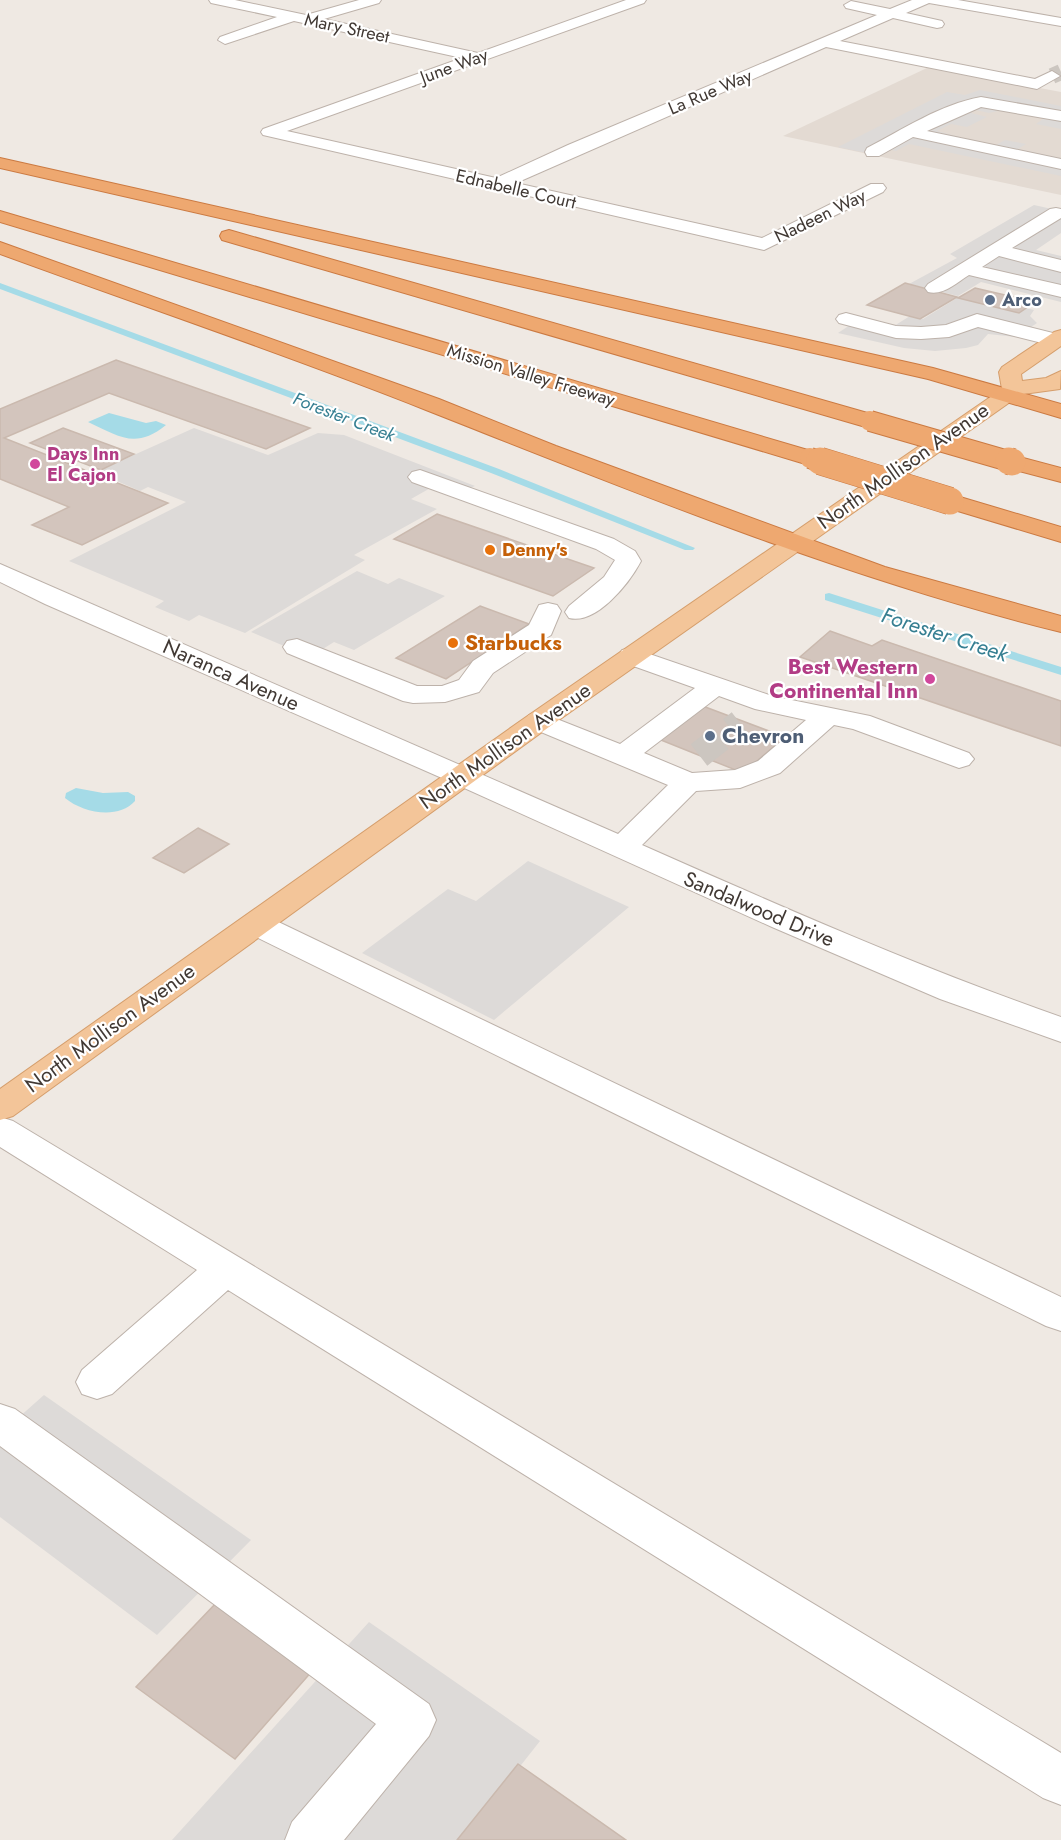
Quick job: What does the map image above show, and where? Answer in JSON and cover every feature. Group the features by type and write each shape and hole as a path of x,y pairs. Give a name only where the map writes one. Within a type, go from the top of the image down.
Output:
{"highway":[{"path":"0,163 1009,392 1061,411"},
{"path":"0,170 1061,476"},
{"name":"Mission Valley Freeway","path":"0,216 1061,535"},
{"path":"0,248 431,404 548,451 876,572 1061,624"}],"main road":[{"path":"1009,392 1010,372 1058,338"},
{"name":"North Mollison Avenue","path":"2,1109 539,721 1009,392 1052,384 1061,377"}],"street":[{"name":"Mary Street","path":"216,0 478,57"},
{"path":"225,40 374,0"},
{"name":"June Way","path":"269,132 639,0"},
{"name":"La Rue Way","path":"496,185 574,149 924,0"},
{"path":"934,0 1061,22"},
{"path":"851,5 937,24"},
{"path":"837,24 878,33"},
{"path":"827,43 1037,84 1052,76"},
{"path":"873,152 970,104 981,102 1061,116"},
{"name":"Ednabelle Court","path":"269,132 764,244"},
{"path":"911,132 1061,164"},
{"name":"Nadeen Way","path":"764,244 877,188"},
{"path":"935,288 1056,213"},
{"path":"996,250 1061,266"},
{"path":"966,269 1061,291"},
{"path":"846,319 896,332 921,333 949,331 977,320 1058,338"},
{"path":"420,477 605,544 626,555 628,561 625,568 599,597 578,612"},
{"name":"Naranca Avenue","path":"0,572 64,603 462,776"},
{"path":"297,647 413,694 445,694 469,686 483,668 541,628 548,611"},
{"path":"632,656 765,703 860,722 959,759"},
{"path":"623,755 715,686"},
{"path":"740,723 765,703"},
{"path":"539,721 623,755 687,771 740,779 769,767 827,716"},
{"path":"621,848 687,771"},
{"name":"Sandalwood Drive","path":"462,776 621,848 952,991 1061,1030"},
{"path":"256,924 1061,1316"},
{"path":"2,1109 225,1269 1061,1781"},
{"path":"97,1382 225,1269"},
{"path":"0,1422 411,1720 311,1840"}],"shaded area":[{"path":"929,67 1061,92 1061,195 783,136"},
{"path":"980,90 1061,106 1061,129 1036,124 1043,119 1038,115 1002,110 989,113 976,110 971,113 987,117 967,127 951,124 937,131 986,144 996,145 1005,140 1026,144 1018,149 1061,158 1061,176 909,144 896,151 888,149 876,155 838,147 947,92 965,95"},
{"path":"1034,205 1061,211 1061,233 1036,250 1061,256 1061,302 981,282 958,296 909,284 957,258 950,254"},
{"path":"965,293 1034,310 1030,316 1037,323 1016,337 988,334 978,345 935,351 904,348 838,333 862,317 894,326 910,316 923,319"},
{"path":"194,428 268,455 318,433 344,435 475,486 465,490 441,482 411,499 437,509 354,555 365,560 245,633 199,615 189,621 155,607 164,601 69,561 186,502 148,487 140,491 96,472"},
{"path":"357,571 388,584 399,578 445,596 354,650 334,642 310,657 251,632"},
{"path":"528,861 629,907 494,1020 362,953 448,889 476,901"},
{"path":"44,1395 251,1540 157,1635 0,1517 0,1434"},
{"path":"369,1622 540,1741 462,1840 172,1840"}],"water":[{"path":"109,413 146,423 156,421 166,425 155,433 136,439 118,436 88,422"},
{"path":"76,788 103,793 128,792 135,796 135,801 119,811 91,811 65,798 66,793"}],"building":[{"path":"905,283 957,297 920,319 867,305"},
{"path":"975,288 1035,302 1019,313 958,298"},
{"name":"Days Inn El Cajon","path":"116,360 310,428 266,449 109,393 4,438 168,503 82,545 32,525 69,507 0,479 0,409"},
{"path":"63,428 134,454 101,470 30,443"},
{"path":"437,514 594,568 553,596 394,539"},
{"path":"480,606 529,624 446,679 396,658"},
{"name":"Best Western Continental Inn","path":"830,631 872,646 882,640 1061,701 1061,746 800,657"},
{"path":"700,705 785,737 743,773 656,738"},
{"path":"198,828 229,844 184,873 153,858"},
{"path":"217,1602 314,1669 235,1759 136,1687"},
{"path":"518,1764 626,1840 457,1840"}],"waterway":[{"name":"Forester Creek","path":"0,286 495,471 689,548"},
{"name":"Forester Creek","path":"829,597 1061,671"}],"tunnel":[{"path":"1052,76 1061,72"},
{"path":"699,755 740,723"}],"place":[{"name":"Arco","path":"990,300"},
{"name":"Days Inn El Cajon","path":"35,464"},
{"name":"Denny's","path":"490,550"},
{"name":"Starbucks","path":"453,643"},
{"name":"Best Western Continental Inn","path":"930,679"},
{"name":"Chevron","path":"710,736"}]}
